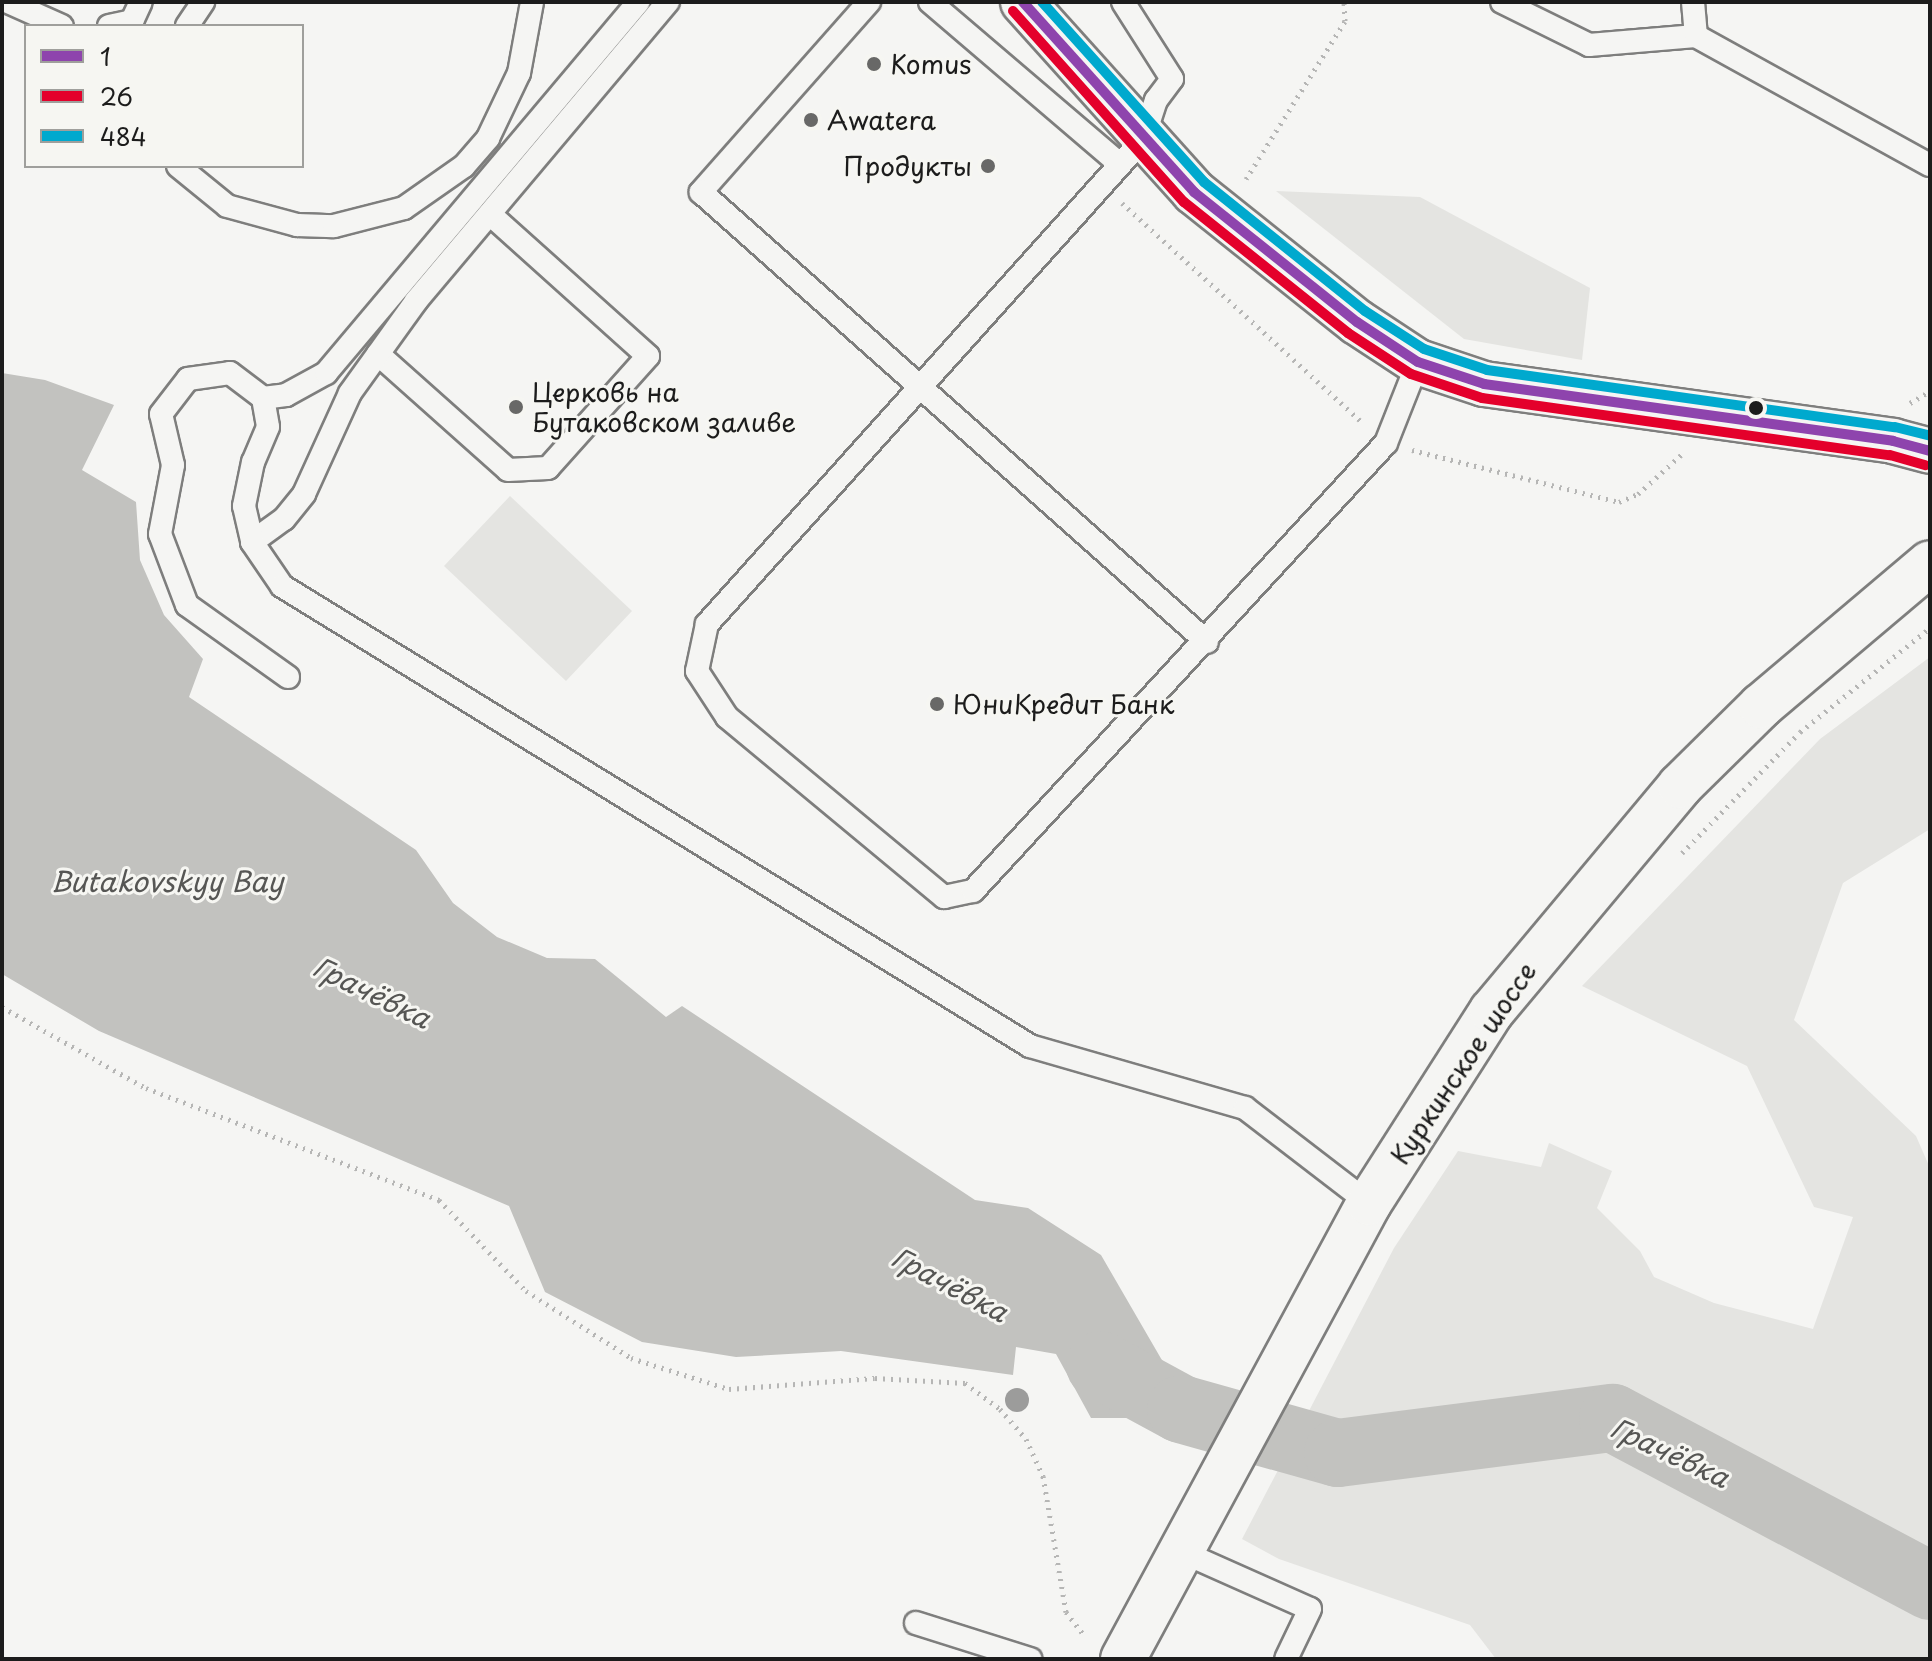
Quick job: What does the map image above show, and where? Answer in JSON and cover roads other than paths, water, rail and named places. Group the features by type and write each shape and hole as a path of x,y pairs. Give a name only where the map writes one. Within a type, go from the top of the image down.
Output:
{"street":[{"path":"1023,2 1132,151 1194,192 1357,322 1418,362 1484,384 1893,441 1930,451"},
{"name":"Куркинское шоссе","path":"1123,1659 1287,1349 1369,1203 1492,1011 1610,866 1761,706 1930,563"}],"lane":[{"path":"8,2 58,24"},
{"path":"118,24 132,21 141,2"},
{"path":"188,24 203,2"},
{"path":"180,168 227,206 297,225 334,226 404,208 464,166 488,138 519,73 532,2"},
{"path":"263,398 286,395 326,373 638,2"},
{"path":"252,542 284,519 304,494 350,393 378,354 490,214 668,2"},
{"path":"869,2 701,192 1207,642"},
{"path":"930,2 1132,151"},
{"path":"1123,2 1172,79 1156,100 1132,151 707,624 697,671 727,717 944,897 973,891 1207,642 1386,443 1418,362"},
{"path":"1502,2 1589,45 1696,36 1930,165"},
{"path":"1693,2 1696,36"},
{"path":"378,354 508,470 548,468 648,356 490,214"},
{"path":"288,677 187,605 160,534 173,465 161,414 188,379 230,373 263,398 268,427 253,462 244,506 252,542 282,586 1030,1046 1245,1108 1369,1203"},
{"path":"1180,1551 1310,1609 1286,1659"},
{"path":"916,1623 1030,1659"}],"water":[{"name":"Butakovskyy Bay","path":"2,373 45,380 114,405 82,470 136,502 140,560 164,615 203,659 189,697 416,850 453,903 497,937 547,958 595,959 666,1017 682,1006 975,1200 1028,1208 1101,1255 1181,1393 1181,1409 1168,1418 1091,1418 1056,1354 1016,1347 1013,1375 841,1351 736,1357 642,1342 545,1292 509,1206 99,1031 2,974"}],"waterway":[{"name":"Грачёвка","path":"1100,1365 1181,1409 1338,1453 1613,1418 1930,1586"}],"place":[{"name":"Komus","path":"874,64"},
{"name":"Awatera","path":"811,120"},
{"name":"Продукты","path":"988,166"},
{"name":"Церковь на Бутаковском заливе","path":"516,407"},
{"name":"ЮниКредит Банк","path":"937,704"}]}
